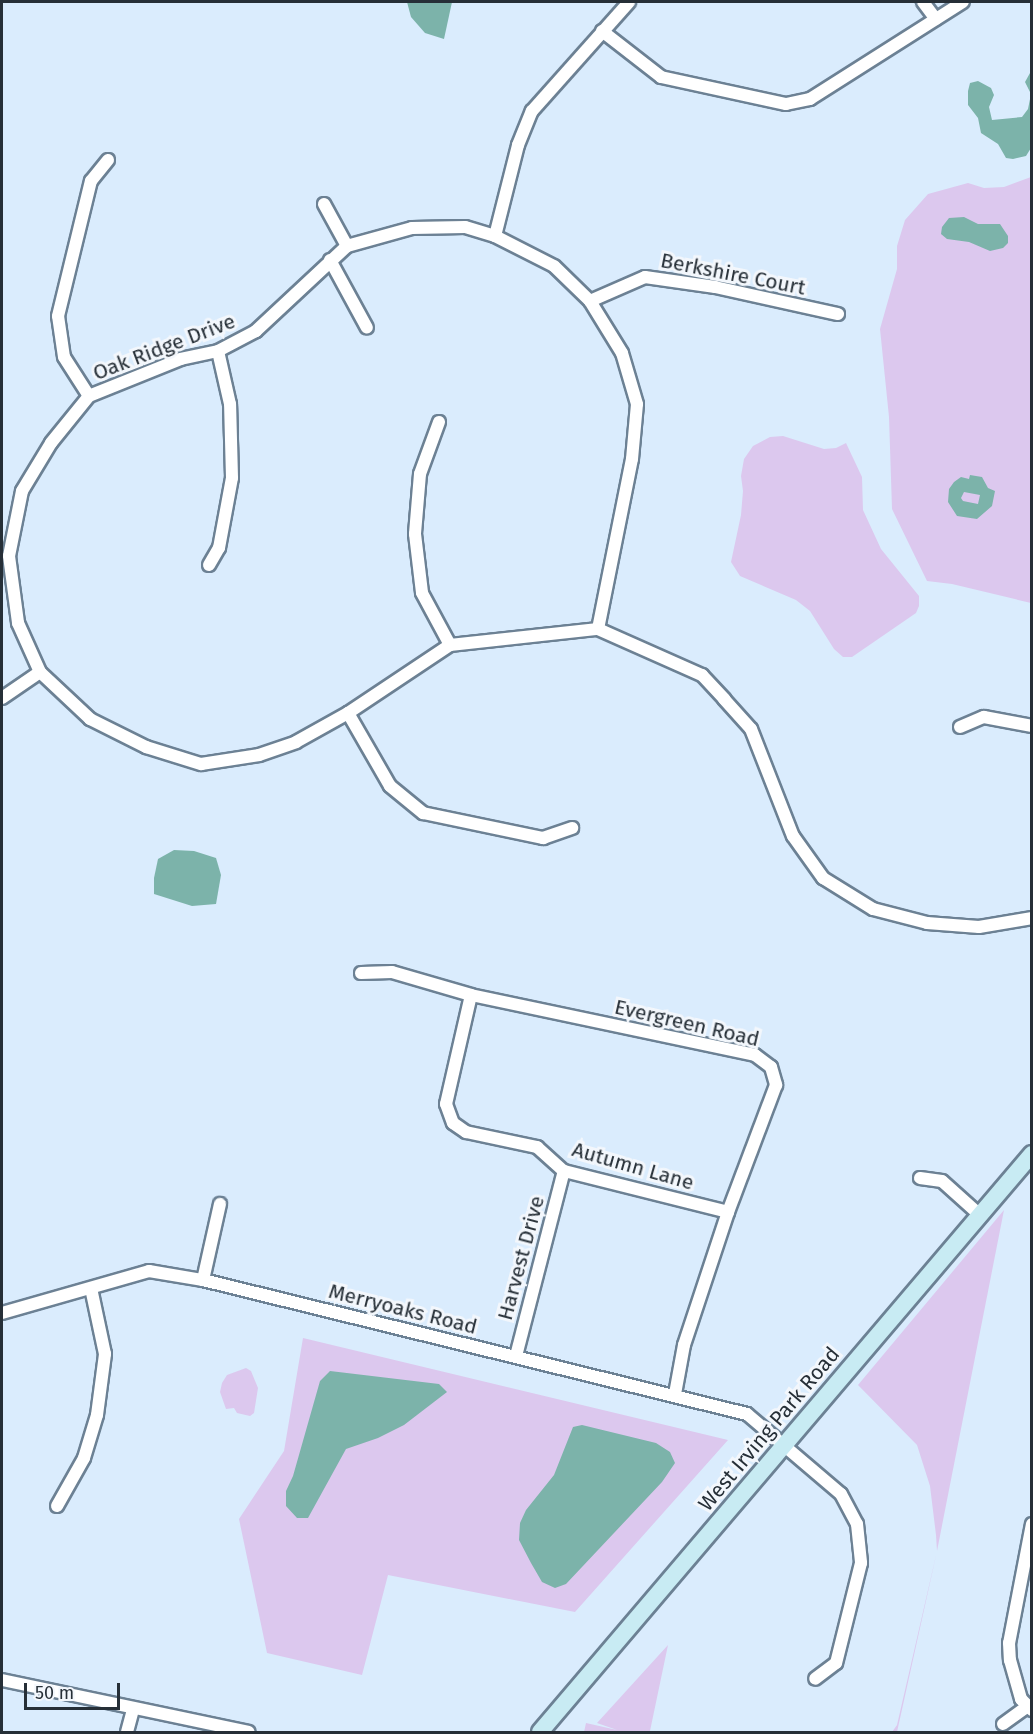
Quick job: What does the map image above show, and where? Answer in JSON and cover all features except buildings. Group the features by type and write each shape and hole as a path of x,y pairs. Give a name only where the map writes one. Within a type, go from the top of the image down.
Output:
{"main road":[{"name":"West Irving Park Road","path":"540,1732 1032,1154"}],"street":[{"path":"495,236 518,145 532,111 629,2"},
{"path":"923,2 936,19"},
{"path":"602,31 661,77 786,104 810,99 963,2"},
{"path":"89,396 64,357 58,316 91,181 108,160"},
{"path":"324,204 347,246"},
{"name":"Oak Ridge Drive","path":"465,227 495,236 554,266 590,301 622,353 637,404 632,459 598,629 450,645 348,713 296,742 259,755 201,764 146,747 90,719 40,672 18,622 9,556 22,491 51,443 89,396 181,359 218,351 256,332 347,246 412,228 465,227"},
{"path":"330,260 367,328"},
{"name":"Berkshire Court","path":"590,301 645,277 715,288 838,314"},
{"path":"209,565 219,548 232,478 230,404 218,351"},
{"path":"439,422 420,474 415,534 422,593 450,645"},
{"path":"598,629 702,675 724,699 751,729 793,836 823,878 873,909 927,923 979,927 1032,918"},
{"path":"2,698 40,672"},
{"path":"348,713 390,786 423,813 543,838 572,828"},
{"path":"960,727 984,717 1032,726"},
{"name":"Evergreen Road","path":"361,973 392,972 471,995 755,1054 771,1067 776,1085 728,1212 684,1345 675,1394"},
{"name":"Autumn Lane","path":"471,995 446,1104 453,1123 466,1132 537,1147 564,1170 728,1212"},
{"name":"Harvest Drive","path":"516,1356 564,1170"},
{"path":"920,1178 942,1181 981,1216"},
{"path":"203,1280 220,1204"},
{"name":"Merryoaks Road","path":"2,1313 149,1271 203,1280 675,1394 747,1414 786,1444 841,1494 857,1524 861,1563 837,1664 815,1679"},
{"path":"57,1506 84,1458 97,1415 105,1354 91,1288"},
{"path":"1003,1724 1030,1708 1021,1699 1010,1659 1009,1643 1032,1524"},
{"path":"2,1680 249,1732"},
{"path":"127,1732 133,1709"}],"shaded area":[{"path":"407,2 452,2 444,39 425,33 411,17"},
{"path":"1030,73 1032,74 1031,148 1026,156 1006,158 998,144 981,133 978,118 968,105 970,83 978,81 991,88 994,95 989,107 992,120 1022,117 1028,109 1031,94 1025,82"},
{"path":"1031,177 1031,603 952,584 927,581 892,509 889,417 880,329 897,269 897,246 905,220 928,194 968,183 984,188 1004,187"},
{"path":"964,217 978,224 1000,224 1008,236 1008,243 1003,248 990,251 969,242 947,239 941,234 942,227 949,218"},
{"path":"783,436 824,449 836,448 846,443 862,477 863,510 881,549 919,596 916,613 852,657 843,657 834,649 810,611 796,600 740,576 731,562 741,515 743,491 741,476 744,459 753,446 770,437"},
{"path":"970,475 982,477 988,488 995,491 992,506 977,519 957,516 948,502 949,489 954,482 961,477 969,479","holes":["964,492 980,495 978,504 963,501 961,498"]},
{"path":"174,850 194,851 216,858 221,875 216,904 192,906 154,894 154,878 158,859"},
{"path":"1004,1210 937,1551 930,1486 917,1445 858,1385"},
{"path":"303,1338 728,1440 575,1612 388,1575 362,1675 267,1653 239,1519 284,1451"},
{"path":"246,1368 251,1371 258,1388 254,1413 250,1416 237,1413 234,1408 226,1409 220,1392 227,1375"},
{"path":"330,1371 439,1384 447,1392 404,1425 378,1438 346,1449 308,1518 297,1518 286,1506 286,1491 293,1476 320,1381"},
{"path":"582,1425 656,1443 670,1452 675,1463 662,1482 566,1584 555,1588 542,1582 531,1563 519,1540 520,1523 526,1510 554,1475 573,1427"},
{"path":"937,1551 897,1732 892,1732 897,1725"},
{"path":"668,1645 650,1731 655,1732 584,1732 586,1723 617,1730 597,1723"}]}
